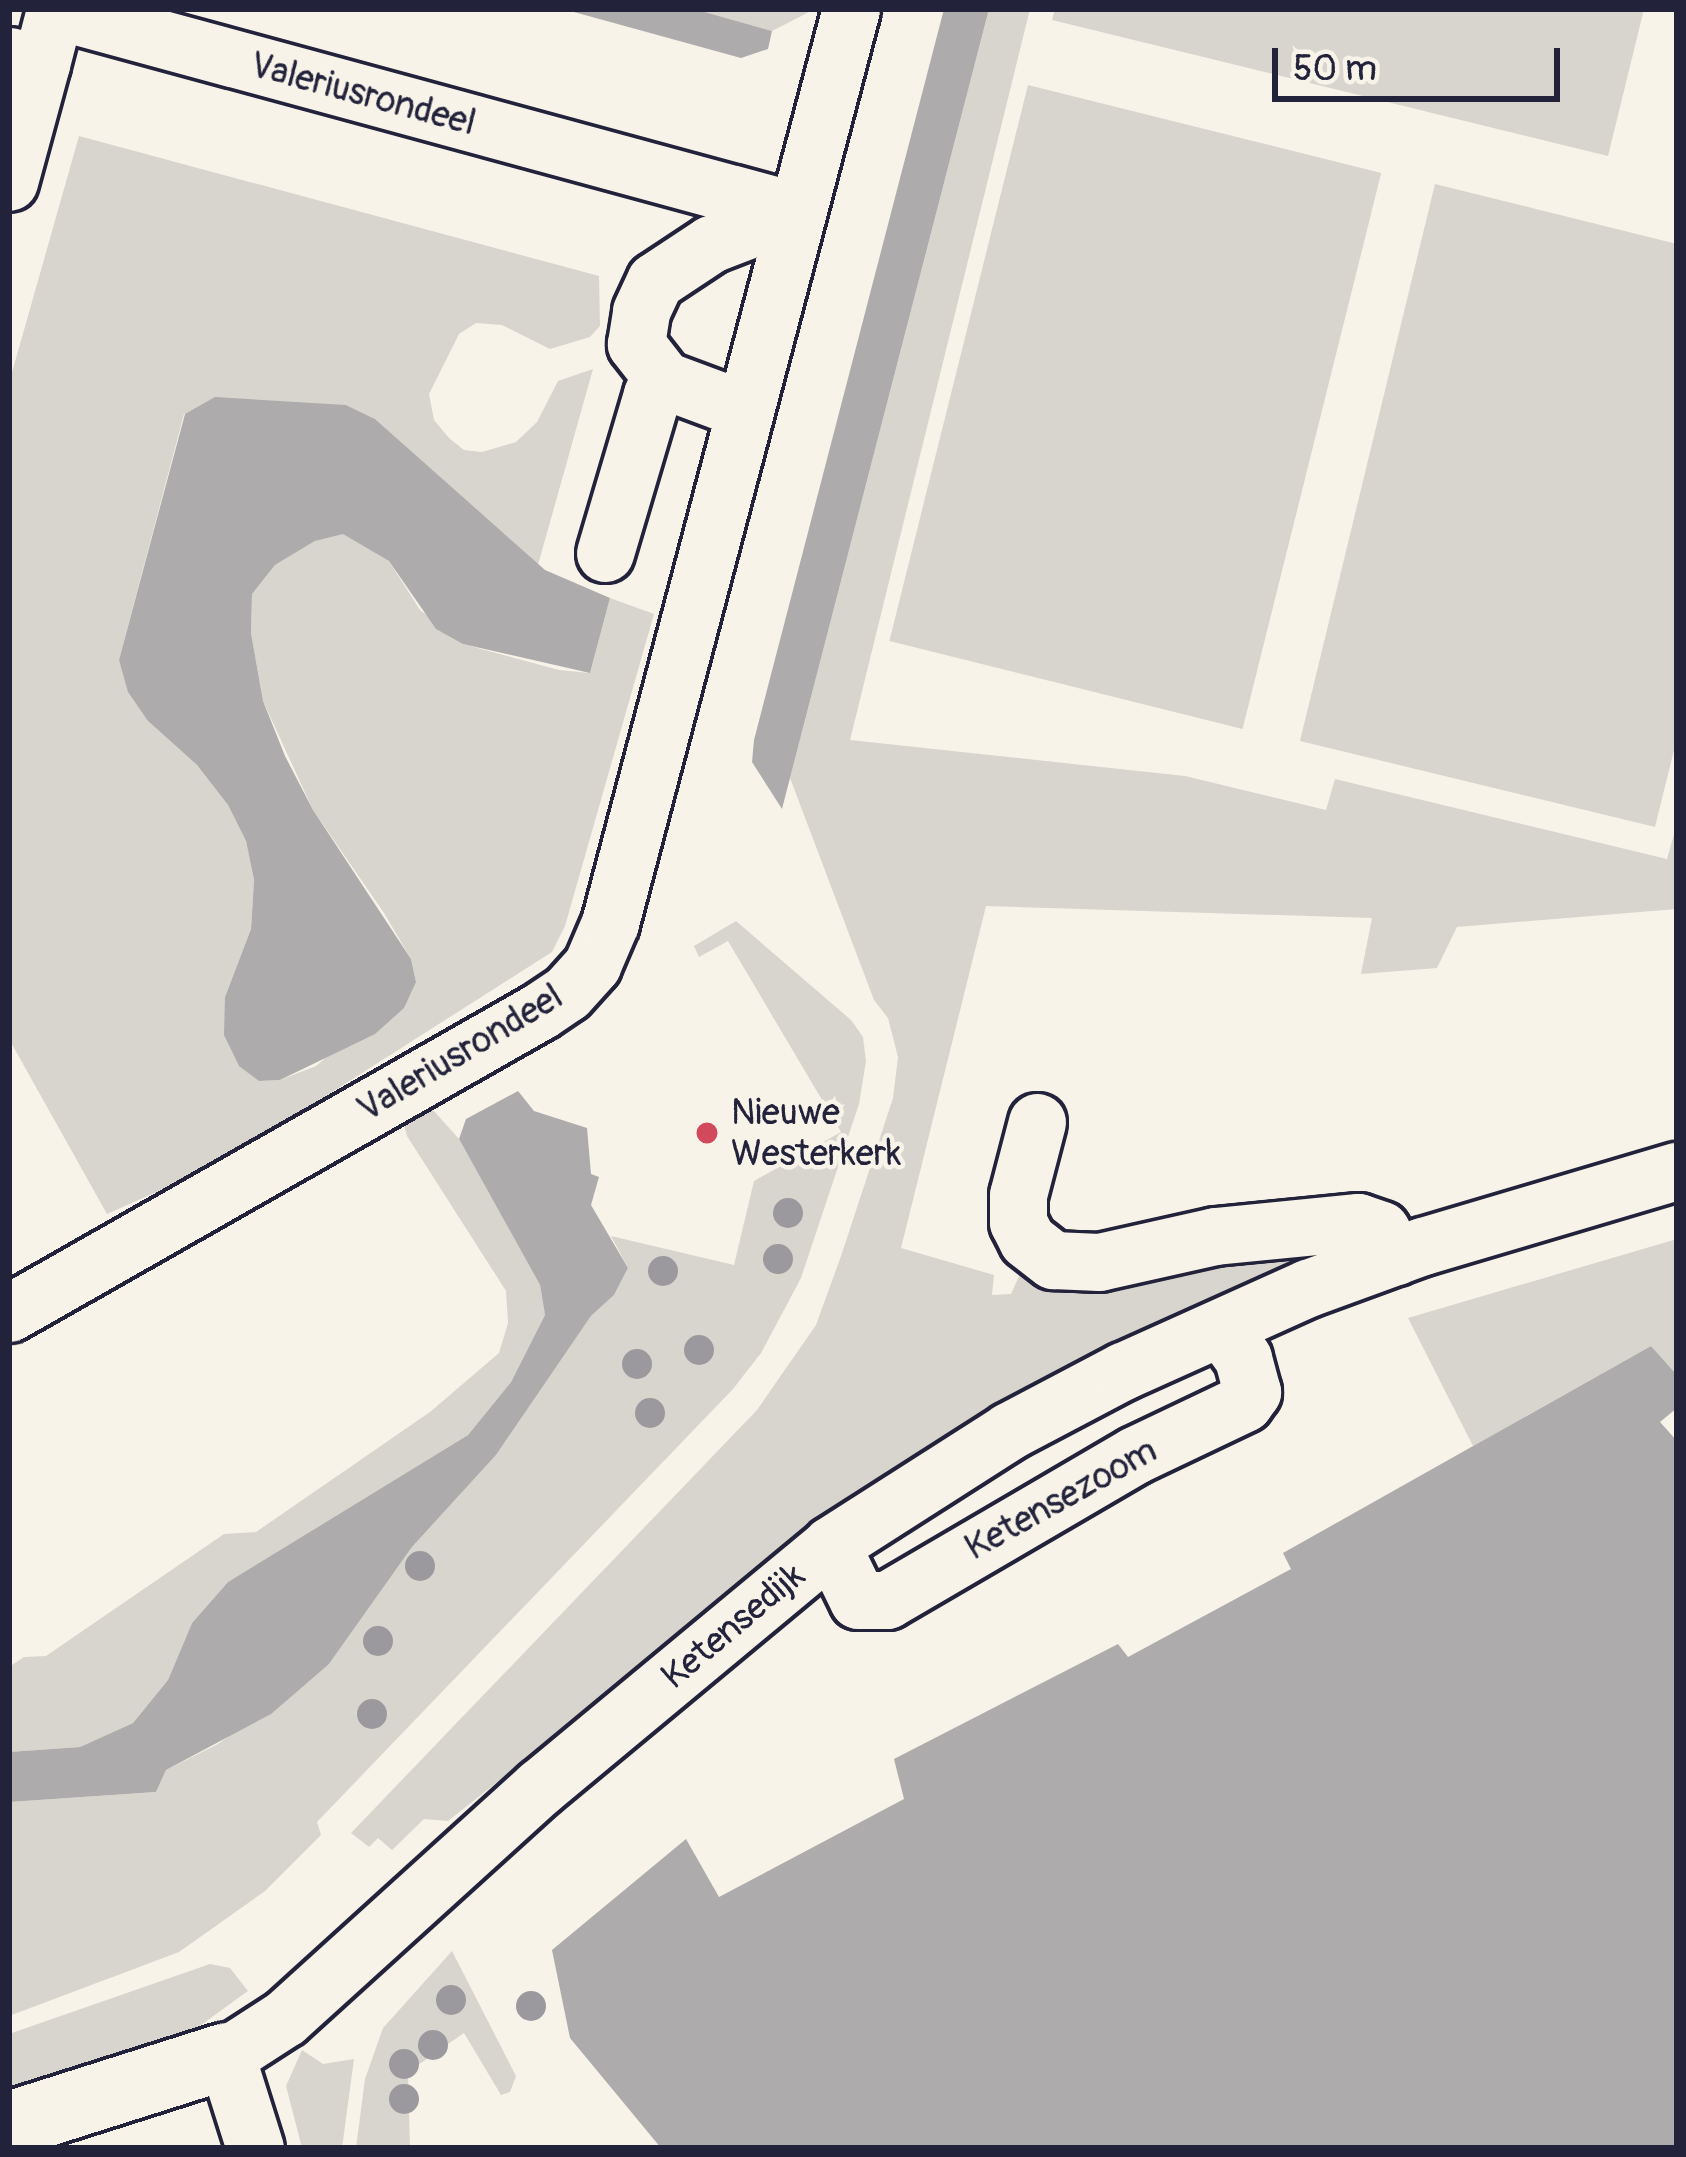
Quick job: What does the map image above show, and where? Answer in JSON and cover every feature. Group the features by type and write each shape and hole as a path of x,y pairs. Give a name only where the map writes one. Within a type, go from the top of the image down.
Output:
{"main road":[{"path":"9,2125 226,2056"},
{"path":"94,2148 139,2125 226,2056"}],"street":[{"name":"Valeriusrondeel","path":"9,1313 540,1011 567,993 592,964 610,923 851,9"},
{"name":"Valeriusrondeel","path":"9,182 25,60 55,10 796,211"},
{"path":"742,409 664,380 636,344 641,310 655,281 711,244 796,211"},
{"path":"605,554 652,394 664,380"},
{"path":"1037,1122 1018,1195 1018,1222 1027,1240 1053,1260 1100,1262 1215,1235 1358,1222 1381,1230 1395,1256"},
{"name":"Ketensedijk","path":"226,2056 285,2018 541,1787 830,1545 1009,1431 1123,1371 1395,1256 1677,1172"},
{"name":"Ketensezoom","path":"830,1545 858,1600 887,1600 1135,1455 1244,1403 1252,1392 1243,1358 1221,1328"},
{"path":"226,2056 255,2148"}],"shaded area":[{"path":"563,9 694,9 772,31 768,49 741,58"},
{"path":"694,9 815,9 772,31"},
{"path":"944,9 989,9 782,809 752,762 754,740"},
{"path":"989,9 1030,9 850,740 1185,776 1326,810 1335,779 1667,859 1677,823 1677,909 1457,927 1437,968 1361,974 1372,918 986,906 901,1248 994,1275 992,1295 1011,1294 1024,1265 1354,1243 825,1523 448,1821 424,1819 392,1850 378,1838 369,1847 351,1833 757,1410 816,1325 841,1256 893,1098 898,1057 888,1018 874,1000 790,778"},
{"path":"1055,9 1644,9 1608,156 1052,20"},
{"path":"1028,85 1381,173 1243,729 889,641"},
{"path":"79,136 599,276 600,326 590,337 550,349 502,325 476,323 459,334 429,394 434,420 449,438 464,450 482,452 516,442 537,422 558,381 593,369 538,565 375,419 346,405 184,414 119,660 148,721 197,765 228,805 246,841 254,880 251,929 225,997 259,1081 280,1080 316,1066 416,982 411,959 384,913 313,810 263,701 251,633 252,594 275,565 315,541 343,533 389,561 420,610 463,644 559,670 590,673 610,598 654,614 565,926 552,952 219,1164 107,1214 9,1039 9,383"},
{"path":"1435,184 1677,244 1677,738 1655,827 1300,741"},
{"path":"215,397 346,405 375,419 545,570 610,598 590,673 463,644 436,629 389,561 343,534 315,541 275,565 252,594 251,633 263,701 285,756 313,810 411,959 416,982 404,1008 375,1034 280,1080 259,1081 239,1066 224,1035 225,997 251,929 254,880 246,841 228,805 197,765 148,721 128,692 119,660 185,414"},
{"path":"736,921 851,1020 863,1037 866,1061 859,1104 801,1278 761,1353 733,1389 317,1822 321,1835 265,1891 179,1952 9,2016 9,1802 156,1792 166,1770 218,1744 329,1664 412,1547 496,1455 591,1316 614,1295 628,1268 611,1236 734,1265 754,1181 841,1132 728,941 699,957 694,946"},
{"path":"518,1091 534,1111 587,1128 591,1174 599,1177 591,1205 628,1268 614,1295 591,1316 496,1455 412,1547 329,1664 271,1714 166,1770 156,1792 9,1802 9,1752 80,1747 133,1723 168,1680 192,1623 228,1582 468,1435 511,1382 545,1315 540,1285 459,1139 466,1119"},
{"path":"432,1109 459,1139 540,1285 545,1315 511,1382 468,1435 228,1582 192,1623 168,1680 133,1723 80,1747 9,1752 9,1667 24,1657 46,1656 224,1534 256,1532 430,1412 499,1353 508,1323 506,1291 407,1136 404,1125"},
{"path":"1677,1239 1677,1375 1651,1346 1473,1446 1408,1318"},
{"path":"1651,1346 1677,1375 1677,1408 1660,1422 1677,1441 1677,2148 661,2148 570,2038 552,1950 686,1839 719,1897 904,1799 894,1759 1118,1644 1128,1657 1291,1569 1283,1553"},
{"path":"452,1951 516,2076 510,2092 501,2095 464,2033 408,2072 410,2148 356,2148 365,2079 383,2028"},
{"path":"210,1964 230,1968 248,1991 183,2038 9,2113 9,2034"},
{"path":"302,2050 323,2064 354,2059 342,2148 302,2148 286,2086"}],"place":[{"name":"Nieuwe Westerkerk","path":"707,1133"}]}
